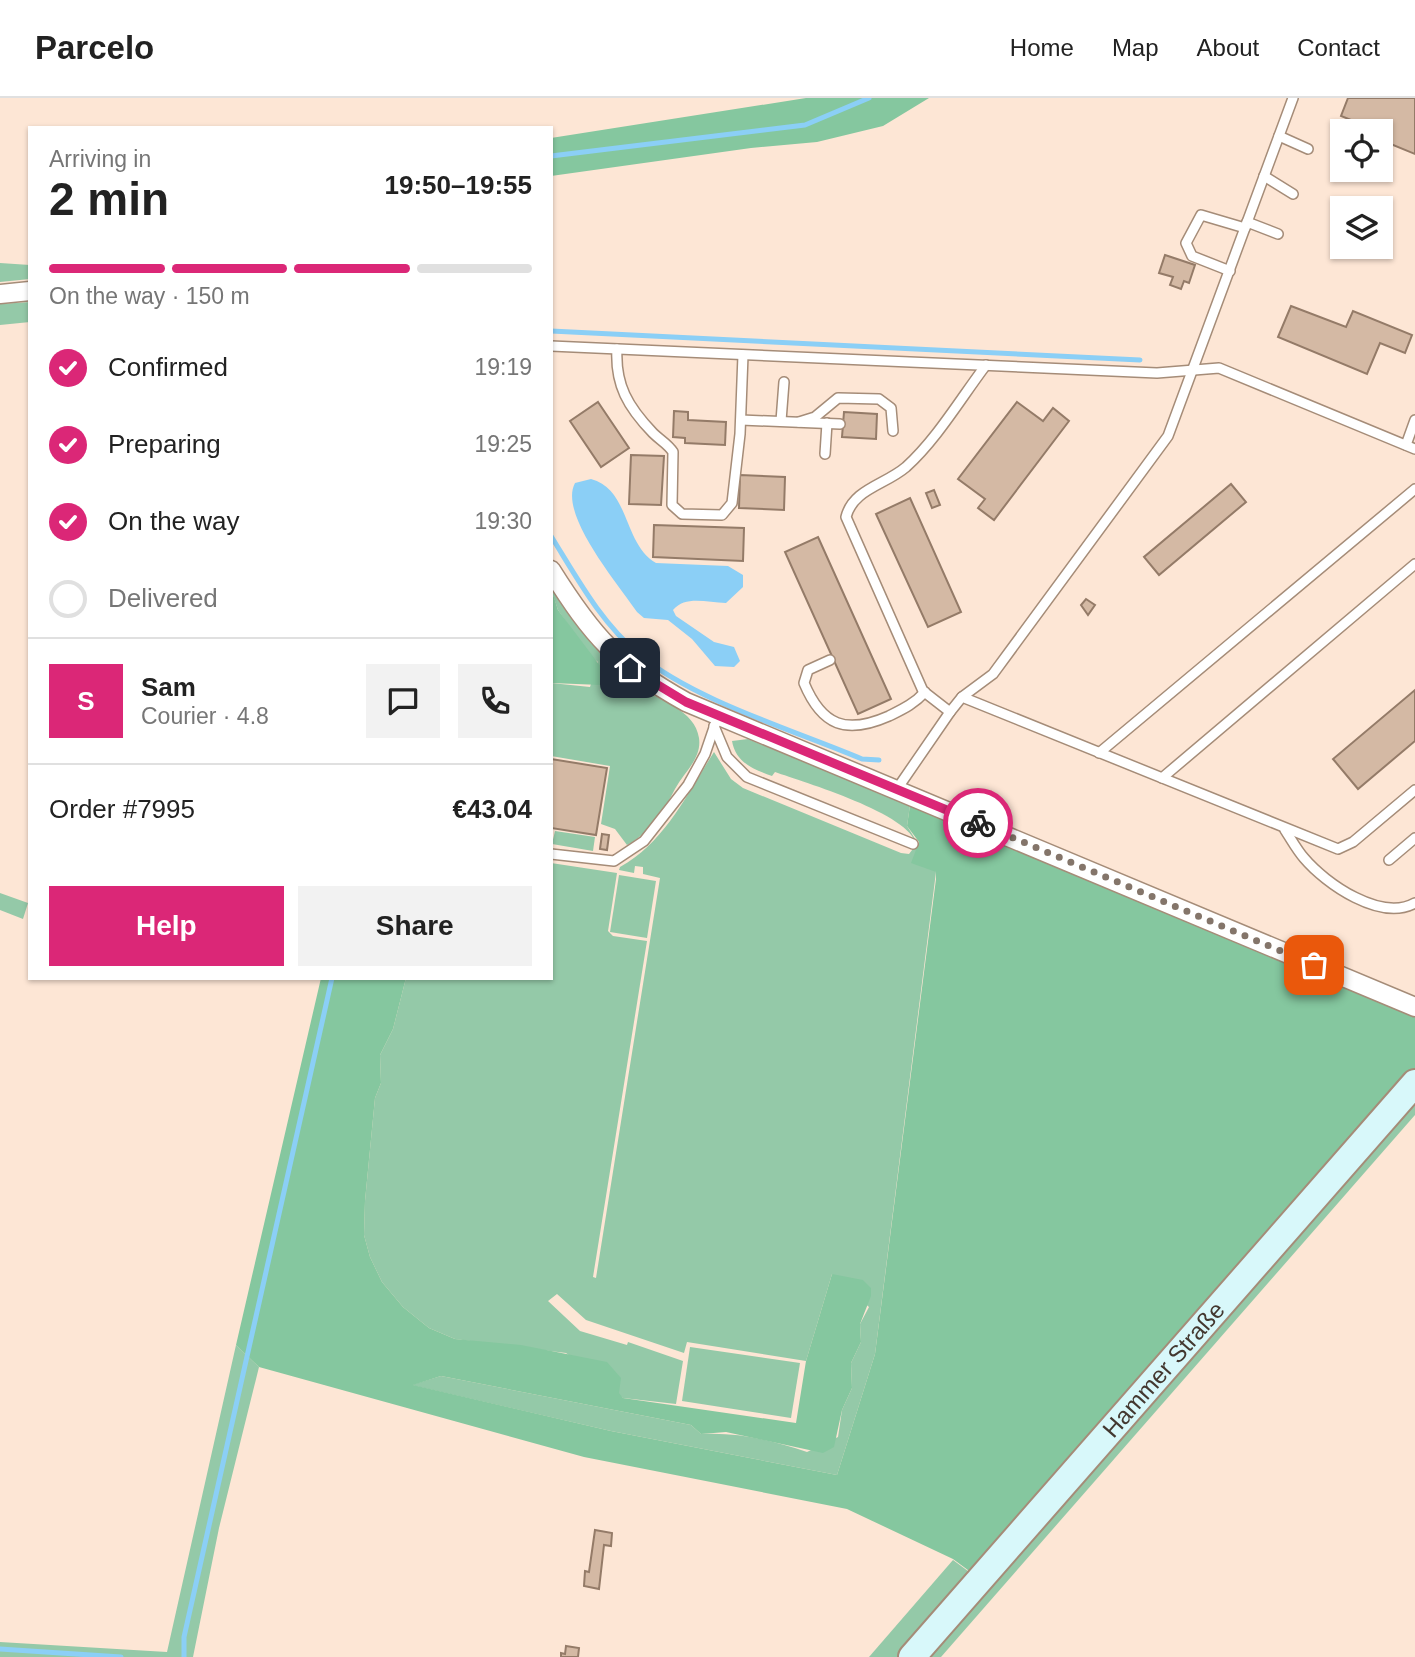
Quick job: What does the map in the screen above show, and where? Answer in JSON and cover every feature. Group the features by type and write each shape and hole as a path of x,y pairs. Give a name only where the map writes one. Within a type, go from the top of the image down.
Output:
{"main road":[{"name":"Hammer Straße","path":"912,1657 1415,1083"}],"street":[{"path":"0,294 28,291"},
{"path":"553,573 586,624 606,648 657,686 716,721 897,789 1415,1007"}],"lane":[{"path":"897,789 962,697 993,674 1158,451 1171,429 1293,98"},
{"path":"1279,136 1308,149"},
{"path":"1264,176 1293,194"},
{"path":"1230,271 1192,256 1186,243 1201,215 1278,234"},
{"path":"553,346 1157,373 1219,368 1410,447 1415,420"},
{"path":"617,349 616,373 620,389 649,427 673,452 672,506 677,512 722,515 730,508 741,420 743,355"},
{"path":"950,712 925,692 846,517 855,498 900,471 917,456 986,365"},
{"path":"781,421 784,382"},
{"path":"799,422 815,417 838,398 879,398 891,408 893,431"},
{"path":"741,420 840,424"},
{"path":"825,454 827,423"},
{"path":"1099,753 1415,489"},
{"path":"1162,779 1415,564"},
{"path":"830,660 808,670 804,683 820,713 839,724 869,725 907,708 925,692"},
{"path":"962,697 1330,847 1345,848 1415,790"},
{"path":"716,721 727,757 747,777 913,844"},
{"path":"553,854 614,861 631,853 670,811 688,785 705,754 716,721"},
{"path":"1284,828 1303,857 1322,875 1352,894 1390,909 1405,908 1415,903"},
{"path":"1389,860 1415,838"}],"green space":[{"path":"806,98 929,98 883,126 817,142 751,148 553,176 553,138"},
{"path":"0,263 28,265 28,279 0,282"},
{"path":"28,302 28,322 0,325 0,304"},
{"path":"553,592 602,655 640,687 684,713 696,728 699,738 698,752 692,765 666,805 642,835 627,845 615,829 601,824 610,766 553,756 553,683 590,687 598,662 590,656 558,610"},
{"path":"553,594 558,610 604,671 605,680 601,685 553,683"},
{"path":"748,739 910,805 907,826 936,872 875,1354 837,1475 611,1431 411,1385 441,1376 691,1425 701,1434 755,1438 807,1452 838,1437 842,1410 852,1388 851,1363 861,1342 860,1324 869,1307 832,1274 806,1361 687,1342 684,1353 586,1320 557,1294 548,1301 580,1331 627,1345 628,1342 683,1361 676,1404 623,1398 566,1353 455,1339 429,1328 403,1307 382,1282 370,1257 364,1235 375,1098 381,1083 380,1055 393,1029 405,980 553,980 553,863 617,873 608,931 613,936 647,941 593,1277 596,1278 660,878 643,874 643,867 635,866 634,873 619,870 620,867 636,857 662,831 714,752 731,779 743,788 901,853 909,854 916,845 910,833 877,811 831,791 775,772 772,776 758,771 741,760 732,741"},
{"path":"910,805 1415,1016 1415,1069 972,1573 953,1559 847,1509 584,1457 259,1367 236,1345 321,980 405,980 393,1029 380,1055 381,1083 375,1098 364,1235 370,1257 382,1282 403,1307 429,1328 455,1339 521,1345 607,1362 621,1378 619,1393 623,1398 796,1423 806,1361 832,1274 863,1280 871,1288 871,1296 860,1324 861,1342 851,1363 852,1388 842,1410 834,1447 823,1453 726,1432 701,1434 691,1425 441,1376 413,1385 611,1431 837,1475 875,1354 936,879 936,872 911,863 919,842 907,826"},
{"path":"555,831 595,837 593,851 553,844"},
{"path":"619,875 656,881 647,938 610,932"},
{"path":"0,893 28,903 23,919 0,910"},
{"path":"1415,1097 1415,1115 941,1657 923,1657"},
{"path":"236,1345 259,1367 219,1528 193,1657 0,1657 0,1642 167,1652"},
{"path":"690,1347 800,1363 791,1418 682,1401"},
{"path":"953,1560 972,1574 899,1657 869,1657"}],"water":[{"path":"591,479 604,485 613,494 637,543 656,563 728,566 743,575 743,587 726,603 690,601 673,610 676,616 714,642 734,647 740,661 734,667 715,666 692,639 668,620 644,618 637,612 593,549 575,512 572,496 575,483"}],"building":[{"path":"1348,98 1415,98 1415,154 1393,145 1393,119 1348,119 1341,116"},
{"path":"1165,255 1195,265 1189,283 1184,281 1181,289 1170,285 1173,277 1159,273"},
{"path":"1291,306 1346,327 1353,311 1412,335 1405,353 1380,343 1367,374 1278,337"},
{"path":"598,402 629,448 601,467 570,421"},
{"path":"1017,402 1043,421 1053,408 1069,421 994,520 978,508 985,499 958,479"},
{"path":"674,411 688,412 688,420 726,422 725,445 685,443 685,438 673,437"},
{"path":"844,412 877,414 876,439 842,437"},
{"path":"631,455 664,456 661,505 629,504"},
{"path":"740,475 785,477 784,510 739,508"},
{"path":"1231,484 1246,502 1159,575 1144,557"},
{"path":"934,490 940,505 932,508 926,493"},
{"path":"910,498 961,612 928,627 876,514"},
{"path":"654,525 744,528 743,561 653,557"},
{"path":"818,537 891,699 858,714 785,552"},
{"path":"1086,599 1095,605 1088,615 1081,605"},
{"path":"1415,690 1415,741 1358,789 1333,759"},
{"path":"553,759 607,768 596,835 553,828"},
{"path":"602,834 609,835 607,850 600,849"},
{"path":"595,1530 612,1533 611,1546 604,1545 599,1589 584,1586 585,1571 589,1572"},
{"path":"566,1646 579,1648 578,1657 561,1657 561,1653 565,1654"}],"waterway":[{"path":"553,156 805,125 869,98"},
{"path":"553,331 1140,360"},
{"path":"553,539 613,629 640,655 662,671 746,713 862,759 879,760"},
{"path":"184,1657 184,1637 332,980"},
{"path":"0,1649 121,1657"}],"way so far":[{"path":"978,823 1314,965"}],"route":[{"path":"630,668 686,702 978,823"}]}
